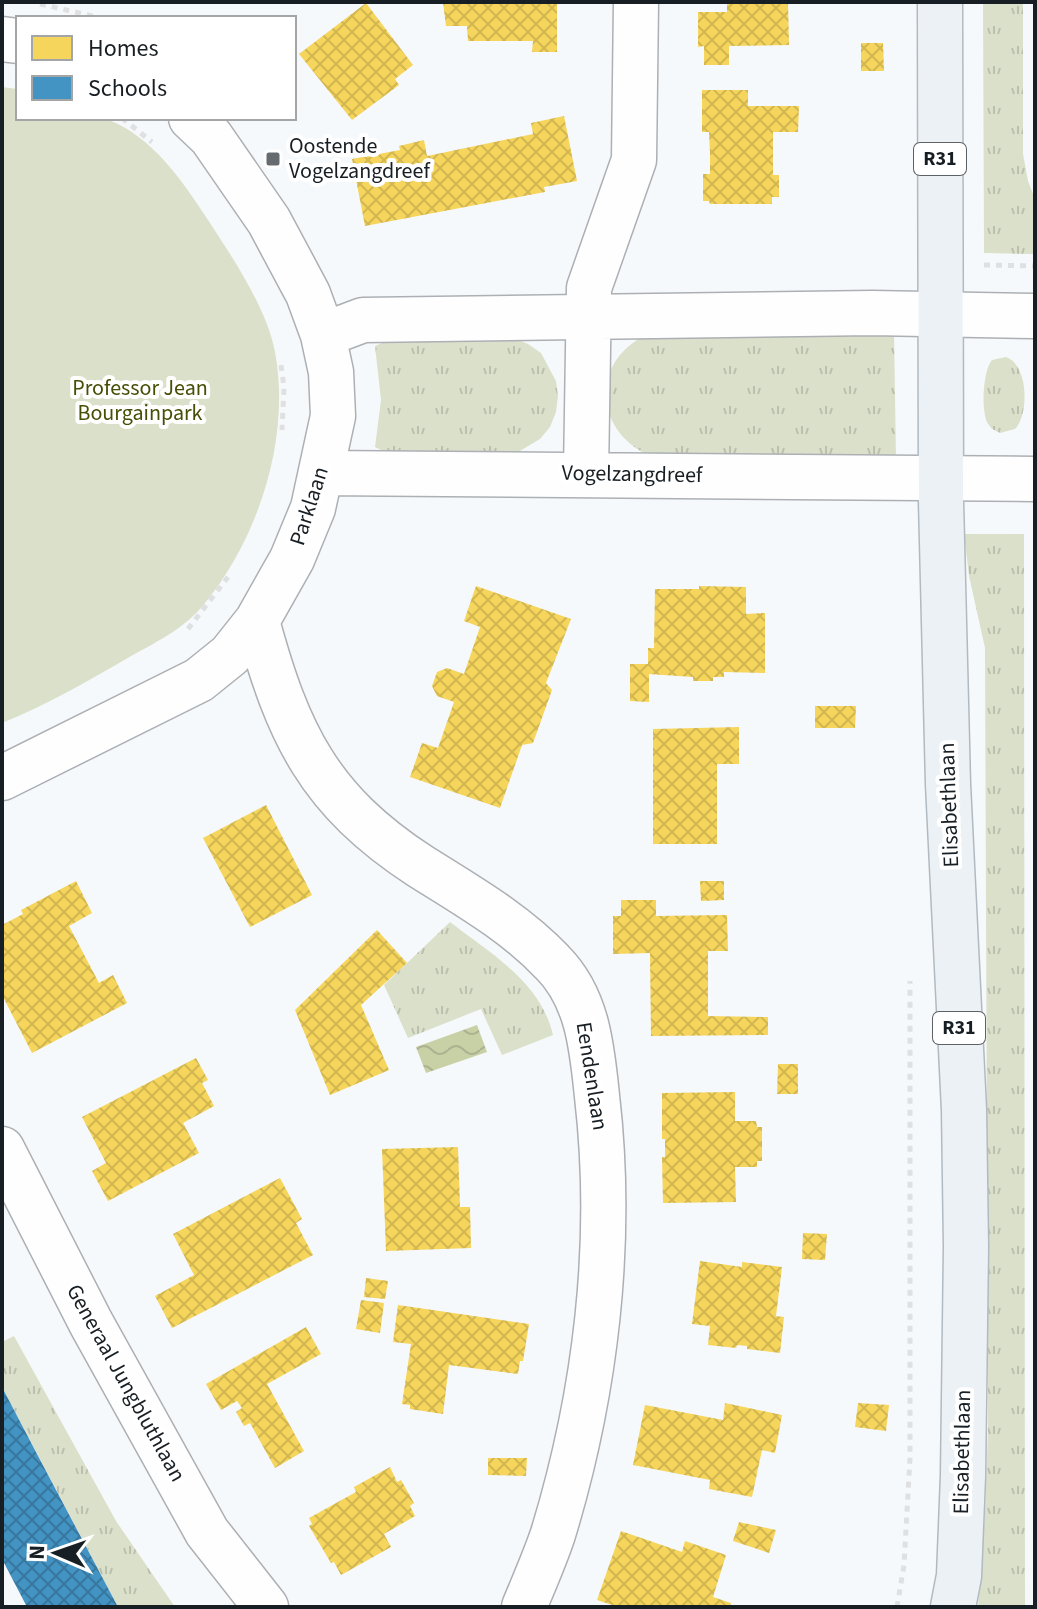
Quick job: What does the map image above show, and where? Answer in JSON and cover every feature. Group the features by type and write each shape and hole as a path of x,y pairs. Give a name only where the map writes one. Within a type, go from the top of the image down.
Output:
{"main road":[{"name":"Elisabethlaan","path":"940,2 940,315 948,784 964,1110 966,1247 963,1476 959,1576 953,1607"}],"street":[{"path":"586,473 589,288 634,160 636,2"},
{"name":"Parklaan","path":"2,778 199,680 230,655 257,621 292,559 313,508 333,416 331,372 323,335 308,294 269,221 211,137 193,120"},
{"path":"323,335 363,320 872,313 1035,316"},
{"name":"Vogelzangdreef","path":"321,473 1035,479"},
{"name":"Eendenlaan","path":"257,621 301,746 325,783 359,820 417,864 515,928 554,963 580,1001 592,1049 604,1158 604,1246 579,1437 552,1536 524,1607"},
{"name":"Generaal Jungbluthlaan","path":"2,1149 91,1323 207,1532 266,1607"}],"path":[{"path":"26,2 55,5 94,16"},
{"path":"124,120 154,144"},
{"path":"279,352 284,387 282,431"},
{"path":"178,636 200,615 234,568"},
{"path":"897,1607 904,1565 910,1458 910,978"}],"green space":[{"path":"983,2 1023,2 1023,154 1035,199 1035,254 984,253"},
{"name":"Professor Jean Bourgainpark","path":"2,87 16,89 16,120 109,120 139,137 165,161 206,217 256,300 271,335 279,384 274,451 266,485 241,548 205,603 179,628 158,641 65,693 2,723"},
{"path":"894,331 896,459 653,457 634,447 610,417 606,399 607,381 614,364 626,349 644,336"},
{"path":"393,338 513,338 528,344 541,353 556,381 556,412 550,427 540,439 513,455 393,456 375,447 381,400 375,346"},
{"path":"1006,357 1014,362 1023,380 1024,402 1020,422 1015,429 1000,433 991,428 986,420 984,392 986,373 992,360"},
{"path":"964,534 1024,534 1025,1607 978,1607 988,1427 985,648 969,576"},
{"path":"450,922 497,957 526,984 547,1016 553,1035 502,1055 481,1009 408,1038 384,985"},
{"path":"14,1336 116,1521 175,1607 118,1607 2,1387 2,1342"}],"water":[{"path":"477,1025 487,1052 426,1073 416,1047"}],"building: Homes":[{"path":"443,2 557,2 557,52 532,52 533,41 468,41 467,26 446,26"},
{"path":"727,2 788,2 789,45 729,46 729,65 704,65 704,46 698,47 698,12 727,12"},
{"path":"366,3 413,65 395,79 399,85 352,120 299,54"},
{"path":"861,43 883,43 884,71 861,71"},
{"path":"702,90 748,90 748,106 799,106 798,132 773,132 773,175 779,175 779,197 772,197 772,204 710,204 703,201 703,174 710,174 710,153 709,132 702,132"},
{"path":"564,116 577,181 544,187 545,192 365,226 352,159 400,150 399,146 424,140 427,156 533,134 531,123"},
{"path":"476,586 571,619 546,683 552,690 533,743 522,745 500,808 410,777 422,743 438,748 454,702 437,696 432,686 437,672 447,668 464,674 480,627 464,621"},
{"path":"699,586 746,587 746,614 765,613 765,673 724,672 724,677 713,677 713,681 649,674 649,702 630,701 630,664 648,664 648,648 654,648 655,589 699,589"},
{"path":"815,706 856,706 855,728 815,728"},
{"path":"739,727 739,764 717,764 717,844 653,844 653,729"},
{"path":"266,805 312,895 250,927 203,838"},
{"path":"76,881 92,913 69,926 99,983 113,975 127,1003 32,1053 2,995 2,925 23,914 21,910"},
{"path":"700,881 724,881 724,900 701,901"},
{"path":"621,900 656,900 656,916 727,915 728,951 708,951 708,1016 768,1017 768,1035 651,1036 650,953 613,954 613,916 621,916"},
{"path":"377,930 407,963 361,1005 389,1070 330,1095 295,1010"},
{"path":"196,1058 208,1080 202,1083 214,1106 183,1123 199,1153 108,1201 92,1171 106,1163 82,1117"},
{"path":"778,1064 798,1064 798,1094 777,1094"},
{"path":"735,1092 735,1121 756,1121 757,1127 762,1127 762,1161 757,1161 757,1167 735,1167 736,1202 663,1203 662,1157 665,1157 665,1139 662,1139 662,1093"},
{"path":"458,1147 460,1207 470,1207 471,1248 386,1251 382,1149"},
{"path":"280,1178 302,1219 296,1223 313,1255 172,1328 155,1296 194,1275 173,1234"},
{"path":"803,1233 827,1234 825,1260 802,1259"},
{"path":"700,1261 742,1267 742,1262 782,1267 776,1316 784,1317 780,1353 747,1349 747,1346 708,1345 710,1326 692,1324"},
{"path":"366,1278 388,1281 385,1299 364,1297"},
{"path":"361,1300 384,1303 380,1333 356,1329"},
{"path":"398,1305 529,1324 518,1374 449,1365 443,1414 410,1409 410,1405 402,1404 411,1344 393,1342"},
{"path":"306,1327 321,1354 267,1384 304,1451 275,1468 250,1423 244,1426 236,1412 242,1408 237,1401 221,1410 206,1384"},
{"path":"725,1403 782,1415 775,1453 762,1450 752,1497 709,1489 710,1480 633,1465 645,1405 723,1420"},
{"path":"858,1403 889,1405 886,1431 855,1427"},
{"path":"488,1458 527,1458 526,1476 488,1475"},
{"path":"390,1467 397,1482 401,1480 414,1503 410,1506 415,1516 384,1534 391,1547 341,1575 309,1526 312,1524 309,1518 356,1492 354,1487"},
{"path":"739,1522 776,1530 769,1553 733,1541"},
{"path":"621,1531 682,1552 685,1541 726,1555 713,1597 731,1603 730,1607 618,1607 597,1600"}],"building: Schools":[{"path":"2,1387 118,1607 27,1607 2,1559"}],"place":[{"name":"Oostende Vogelzangdreef","path":"273,159"}]}
